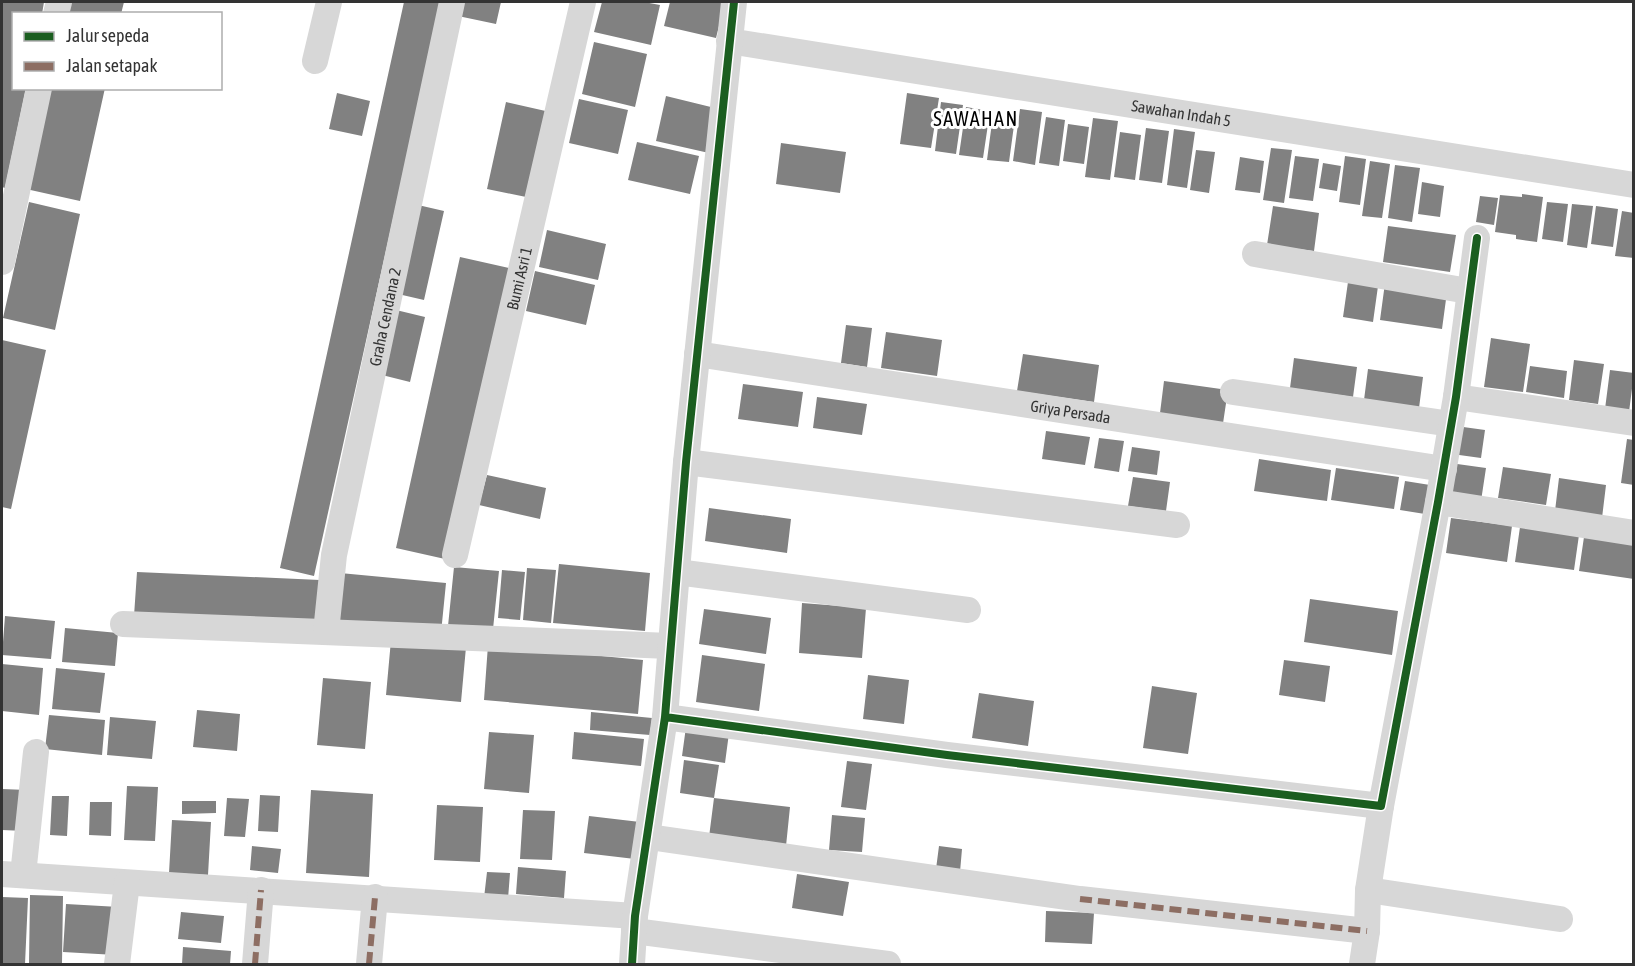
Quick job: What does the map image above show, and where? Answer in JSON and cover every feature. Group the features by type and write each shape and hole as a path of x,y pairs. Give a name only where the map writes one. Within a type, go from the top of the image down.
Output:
{"street":[{"path":"315,61 329,2"},
{"name":"Graha Cendana 2","path":"326,632 334,555 452,2"},
{"name":"Bumi Asri 1","path":"455,555 583,2"},
{"path":"632,964 635,924 665,717 686,462 734,2"},
{"name":"Sawahan Indah 5","path":"729,41 1634,184"},
{"path":"2,262 39,90"},
{"path":"1362,964 1367,931 1368,890 1381,806 1444,470 1477,238"},
{"path":"1256,254 1468,291"},
{"name":"Griya Persada","path":"697,354 1444,470"},
{"path":"1233,392 1451,424"},
{"path":"1456,398 1634,423"},
{"path":"686,462 1177,525"},
{"path":"1438,502 1634,533"},
{"path":"677,572 968,610"},
{"path":"123,624 670,646"},
{"path":"665,717 947,755 1381,806"},
{"path":"36,752 12,875 127,884 375,897 635,924 888,964"},
{"path":"649,837 1080,899 1367,931"},
{"path":"117,964 127,884"},
{"path":"1368,890 1560,919"},
{"path":"255,964 261,891"},
{"path":"369,964 375,897"}],"building":[{"path":"2,2 44,2 42,12 12,12 12,90 26,90 5,188 2,187"},
{"path":"68,2 124,2 122,12 66,12"},
{"path":"404,2 441,2 314,576 280,568"},
{"path":"462,2 501,2 496,24 458,16"},
{"path":"602,2 644,2 660,5 651,45 594,32"},
{"path":"670,2 725,2 716,38 664,26"},
{"path":"594,42 647,54 635,107 582,94"},
{"path":"48,90 105,90 80,201 26,189"},
{"path":"337,93 370,101 362,136 329,129"},
{"path":"907,93 939,98 931,148 900,144"},
{"path":"666,96 719,109 709,153 656,141"},
{"path":"579,99 628,110 618,154 569,143"},
{"path":"506,102 550,112 531,198 487,189"},
{"path":"941,102 963,105 956,154 935,151"},
{"path":"966,107 990,111 983,158 959,155"},
{"path":"1020,109 1042,112 1035,165 1013,161"},
{"path":"993,115 1015,118 1009,162 987,160"},
{"path":"1046,117 1065,120 1059,166 1039,163"},
{"path":"1093,118 1118,121 1110,180 1085,177"},
{"path":"1068,124 1089,127 1084,164 1063,161"},
{"path":"1146,128 1169,131 1162,183 1139,180"},
{"path":"1174,129 1195,132 1187,188 1167,185"},
{"path":"1120,132 1141,135 1135,180 1114,177"},
{"path":"637,142 699,156 690,194 628,180"},
{"path":"781,143 846,152 840,193 776,184"},
{"path":"1271,148 1292,150 1284,203 1263,200"},
{"path":"1196,150 1215,152 1209,193 1190,190"},
{"path":"1295,156 1319,159 1313,201 1289,198"},
{"path":"1345,156 1366,159 1360,205 1339,202"},
{"path":"1240,157 1264,161 1260,193 1235,190"},
{"path":"1370,161 1390,164 1382,218 1362,216"},
{"path":"1323,163 1341,166 1337,191 1319,188"},
{"path":"1395,165 1420,168 1412,222 1388,218"},
{"path":"1422,182 1444,186 1440,217 1418,214"},
{"path":"1522,194 1543,197 1537,242 1516,239 1516,235 1495,232 1500,195 1522,197"},
{"path":"1480,196 1498,198 1494,225 1476,222"},
{"path":"29,202 80,214 55,330 3,318"},
{"path":"1547,202 1568,204 1563,242 1542,239"},
{"path":"1572,204 1593,206 1587,248 1567,245"},
{"path":"418,205 444,211 424,300 398,294"},
{"path":"1273,206 1319,213 1314,251 1267,245"},
{"path":"1596,206 1618,209 1613,247 1591,244"},
{"path":"1622,211 1634,213 1634,258 1615,256"},
{"path":"1388,226 1456,235 1450,272 1383,262"},
{"path":"547,230 606,244 598,280 539,267"},
{"path":"460,257 509,268 445,559 396,548"},
{"path":"535,271 595,285 586,325 526,311"},
{"path":"1349,275 1379,279 1373,322 1343,317"},
{"path":"1385,283 1447,292 1442,329 1380,320"},
{"path":"396,310 425,317 410,382 382,375"},
{"path":"846,325 872,328 867,367 841,363"},
{"path":"886,332 942,340 937,376 881,368"},
{"path":"1491,338 1530,344 1523,392 1484,387"},
{"path":"2,340 46,350 11,509 2,507"},
{"path":"1023,354 1099,365 1094,402 1017,391"},
{"path":"1294,358 1357,367 1353,397 1290,388"},
{"path":"1574,360 1604,364 1598,404 1569,400"},
{"path":"1530,366 1567,371 1564,398 1526,392"},
{"path":"1368,369 1423,377 1419,408 1364,400"},
{"path":"1610,370 1634,373 1629,412 1605,409"},
{"path":"1164,381 1228,390 1222,430 1159,421"},
{"path":"743,384 803,392 798,427 738,419"},
{"path":"817,397 867,404 862,435 813,428"},
{"path":"1456,426 1485,430 1481,458 1452,454"},
{"path":"1046,431 1090,437 1085,465 1042,459"},
{"path":"1099,438 1124,441 1119,472 1094,468"},
{"path":"1627,439 1634,440 1634,485 1621,483"},
{"path":"1132,447 1160,451 1157,475 1128,471"},
{"path":"1259,459 1331,470 1327,501 1254,491"},
{"path":"1450,463 1486,468 1481,501 1445,496"},
{"path":"1503,467 1551,474 1546,505 1498,498"},
{"path":"1336,468 1399,477 1394,509 1331,500"},
{"path":"487,475 546,488 540,519 479,505"},
{"path":"1133,477 1170,482 1166,511 1128,506"},
{"path":"1559,478 1606,485 1602,518 1555,511"},
{"path":"1405,481 1430,485 1425,514 1400,510"},
{"path":"709,508 791,519 787,553 705,541"},
{"path":"1451,518 1512,526 1507,562 1446,553"},
{"path":"1520,527 1579,535 1574,570 1515,562"},
{"path":"1584,537 1634,543 1634,579 1579,571"},
{"path":"559,564 650,573 645,631 553,623"},
{"path":"454,567 499,571 493,629 448,626"},
{"path":"527,568 556,570 551,623 523,620"},
{"path":"502,570 525,572 520,620 498,618"},
{"path":"137,572 320,580 318,624 134,616"},
{"path":"340,573 446,583 441,633 335,623"},
{"path":"1310,599 1398,611 1392,655 1304,642"},
{"path":"802,603 866,608 862,658 799,653"},
{"path":"704,609 771,618 766,654 699,644"},
{"path":"5,616 55,621 51,659 2,655"},
{"path":"65,628 118,633 115,666 62,662"},
{"path":"391,640 466,647 461,702 386,695"},
{"path":"488,645 643,660 638,714 484,700"},
{"path":"702,655 765,664 759,711 696,702"},
{"path":"1284,660 1330,666 1325,702 1279,695"},
{"path":"2,664 43,668 39,715 2,711"},
{"path":"56,668 105,673 100,713 52,709"},
{"path":"868,675 909,680 904,724 863,719"},
{"path":"323,678 371,682 365,749 317,745"},
{"path":"1152,686 1197,693 1188,754 1143,748"},
{"path":"979,693 1034,701 1028,746 972,738"},
{"path":"197,710 240,714 237,751 193,747"},
{"path":"591,712 652,718 650,735 590,730"},
{"path":"49,715 105,720 102,755 45,749"},
{"path":"110,717 156,721 152,759 107,755"},
{"path":"686,727 729,733 725,763 682,756"},
{"path":"489,732 534,735 529,793 484,789"},
{"path":"574,732 644,739 641,766 572,759"},
{"path":"684,760 719,765 714,798 680,793"},
{"path":"847,761 872,764 866,810 841,807"},
{"path":"127,786 158,787 155,841 124,840"},
{"path":"2,789 27,790 25,831 2,830"},
{"path":"311,790 373,794 369,877 306,873"},
{"path":"260,795 280,796 278,832 258,831"},
{"path":"52,796 69,796 67,836 50,835"},
{"path":"227,798 249,799 245,837 224,836"},
{"path":"714,798 790,807 786,846 709,837"},
{"path":"182,801 216,801 216,813 182,814"},
{"path":"90,802 112,802 111,836 89,835"},
{"path":"437,805 483,807 480,862 434,860"},
{"path":"523,810 555,811 552,860 520,859"},
{"path":"832,815 865,818 862,852 829,850"},
{"path":"589,816 640,822 635,859 584,853"},
{"path":"172,820 211,822 208,875 169,873"},
{"path":"252,846 281,849 278,873 250,870"},
{"path":"939,846 962,849 960,872 936,869"},
{"path":"518,867 566,871 564,898 516,894"},
{"path":"487,872 510,873 508,899 484,898"},
{"path":"797,874 849,882 843,916 792,908"},
{"path":"30,895 63,896 62,963 29,963"},
{"path":"2,897 28,898 25,964 2,964"},
{"path":"66,904 119,907 116,955 63,952"},
{"path":"1046,911 1094,913 1092,944 1045,942"},
{"path":"181,912 224,916 221,943 178,939"},
{"path":"183,947 231,951 230,964 182,964"}],"marked path":[{"path":"255,964 261,890"},
{"path":"369,964 375,897"},
{"path":"1080,899 1367,931"}],"cycle path":[{"path":"632,964 635,916 665,717 686,462 734,2"},
{"path":"665,717 947,755 1381,806 1456,397 1477,238"}],"district":[{"name":"SAWAHAN","path":"976,119"}]}
